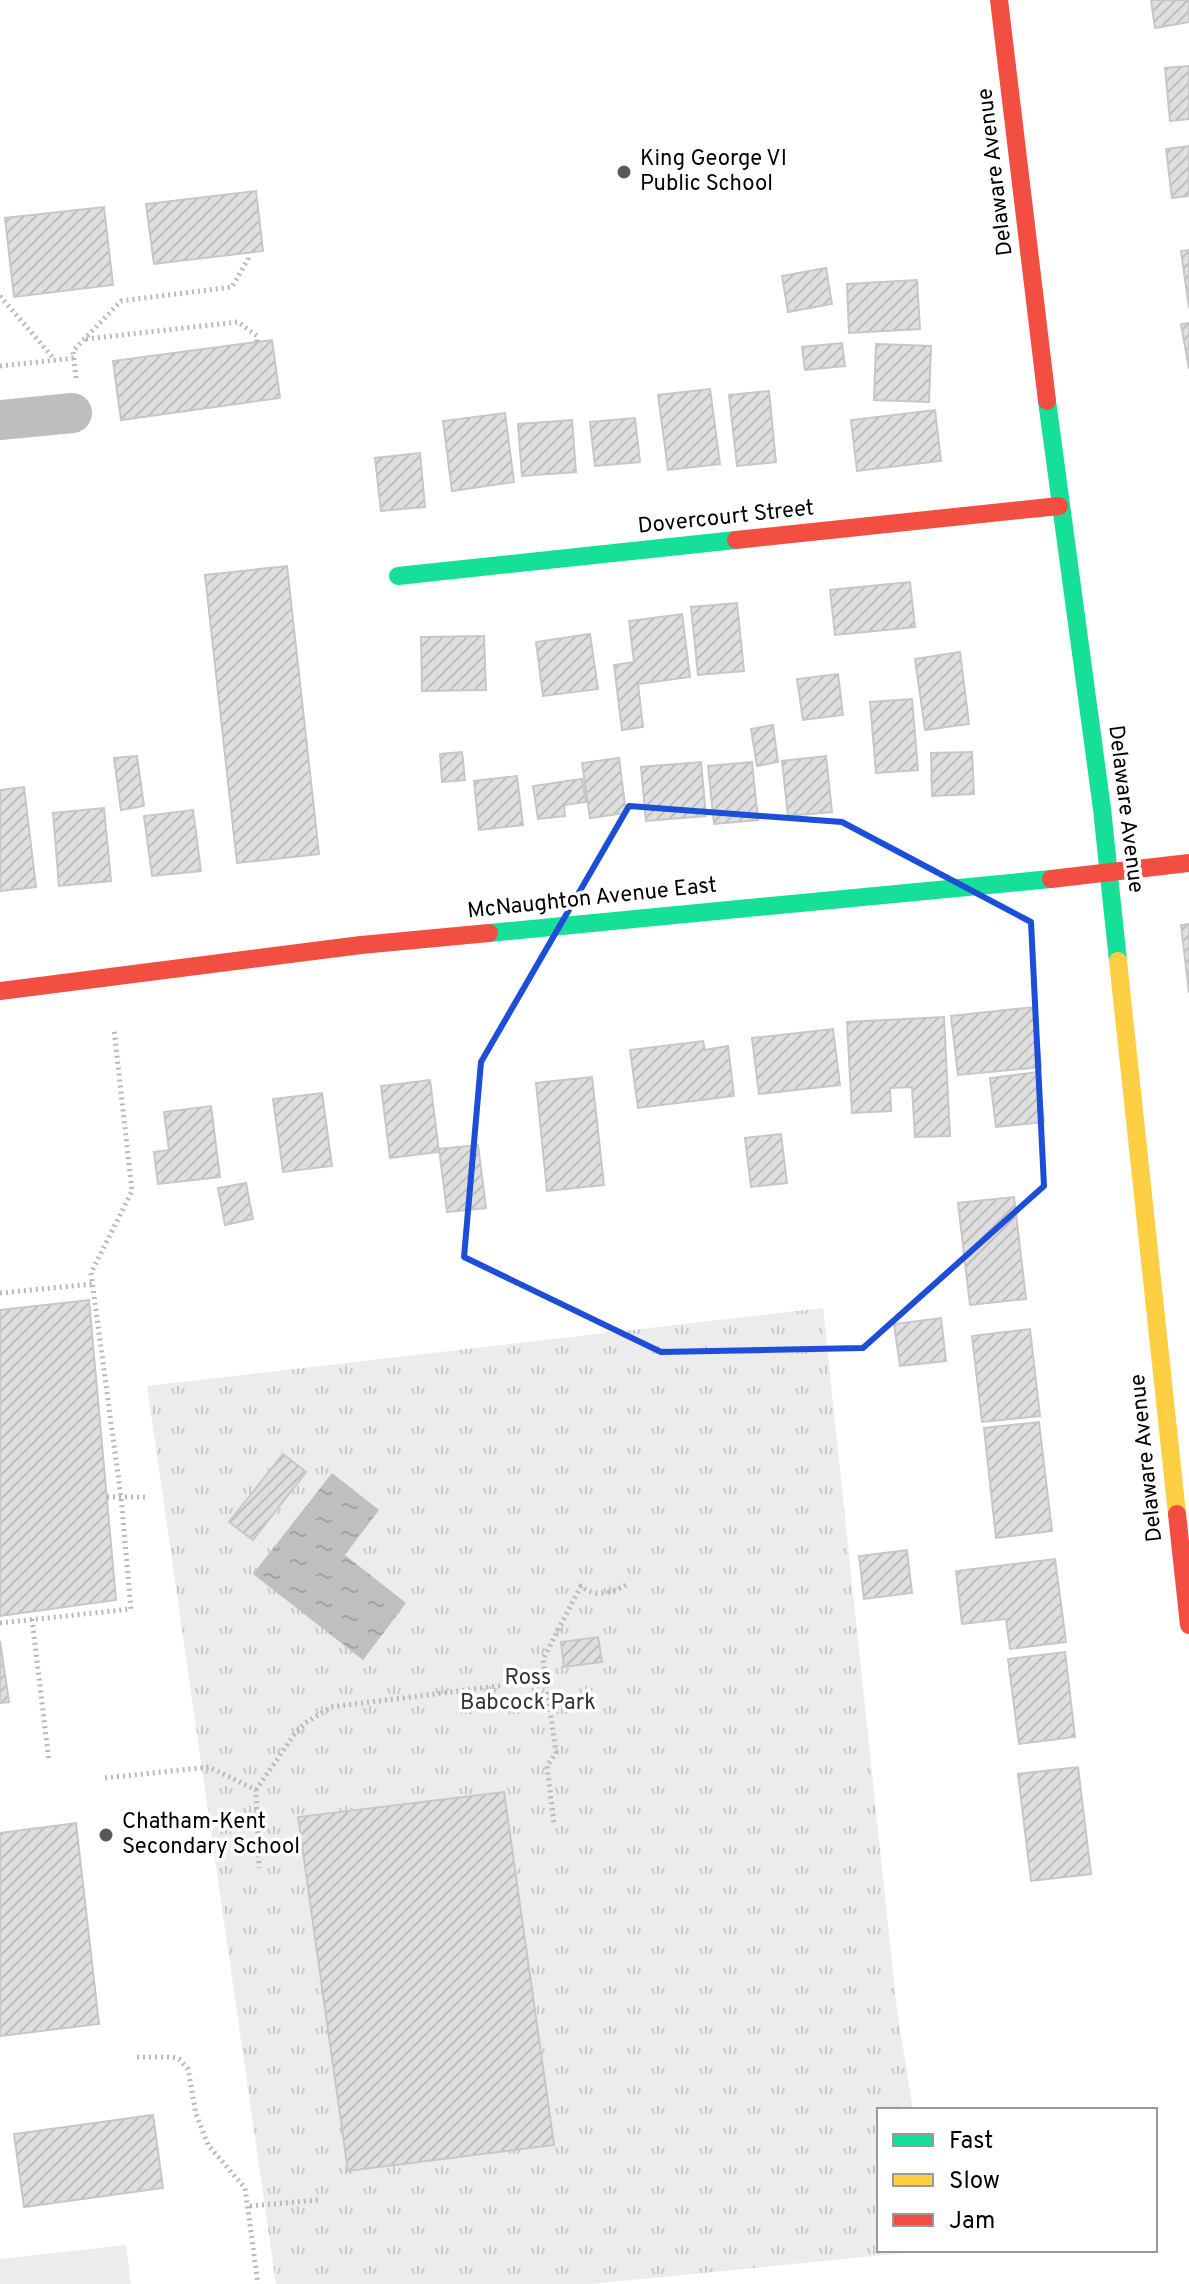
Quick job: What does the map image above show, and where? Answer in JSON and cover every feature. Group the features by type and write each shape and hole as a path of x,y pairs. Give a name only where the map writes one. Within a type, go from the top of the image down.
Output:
{"street":[{"name":"Delaware Avenue","path":"999,0 1059,506 1109,873 1189,1625"},
{"path":"0,420 72,413"},
{"name":"Dovercourt Street","path":"398,576 1059,506"},
{"name":"McNaughton Avenue East","path":"0,991 361,945 1189,863"}],"path":[{"path":"72,413 70,400 78,398 73,351 121,301 232,287 248,259 247,253"},
{"path":"0,296 55,360"},
{"path":"85,339 238,322 257,336 257,342"},
{"path":"0,366 74,358"},
{"path":"0,1623 131,1609 121,1497 91,1273 132,1191 114,1029"},
{"path":"0,1293 93,1284"},
{"path":"107,1497 146,1497"},
{"path":"554,1824 547,1766 556,1753 543,1659 581,1586 587,1592 597,1594 626,1585"},
{"path":"32,1619 49,1762"},
{"path":"259,1868 256,1790 305,1723 331,1707 546,1680"},
{"path":"105,1778 209,1767 256,1790"},
{"path":"137,2057 172,2057 179,2059 188,2069 200,2129 208,2145 245,2188 250,2206 258,2284"},
{"path":"250,2206 318,2200"}],"highlighted area":[{"path":"629,806 842,822 1031,922 1044,1186 863,1348 661,1352 464,1257 481,1062"}],"green space":[{"name":"Ross Babcock Park","path":"823,1308 897,2010 913,2108 877,2108 877,2252 915,2252 591,2284 276,2284 147,1386"},
{"path":"126,2245 131,2284 0,2284 0,2259"}],"water":[{"path":"332,1473 379,1510 345,1555 406,1603 363,1660 253,1574"}],"building":[{"path":"1151,0 1189,0 1189,22 1155,28"},
{"path":"1189,66 1189,119 1170,121 1165,68"},
{"path":"1189,146 1189,196 1172,198 1166,149"},
{"path":"256,191 263,251 154,264 146,204"},
{"path":"104,207 113,285 14,297 5,218"},
{"path":"1189,250 1189,308 1181,251"},
{"path":"826,268 832,304 788,312 782,276"},
{"path":"917,280 920,329 849,333 847,284"},
{"path":"1189,323 1189,369 1181,324"},
{"path":"272,340 280,398 121,420 113,361"},
{"path":"842,343 845,366 805,370 802,347"},
{"path":"876,344 931,346 929,402 874,400"},
{"path":"710,389 720,464 668,470 658,395"},
{"path":"769,391 776,462 737,466 729,395"},
{"path":"935,410 941,461 857,471 851,420"},
{"path":"505,413 514,482 452,491 443,421"},
{"path":"635,418 640,462 595,466 590,422"},
{"path":"572,420 576,472 522,476 518,424"},
{"path":"420,453 425,507 381,511 375,458"},
{"path":"287,566 319,854 237,863 205,575"},
{"path":"910,582 915,627 835,635 830,590"},
{"path":"737,603 744,671 698,675 691,607"},
{"path":"682,614 690,677 638,684 643,727 622,730 614,665 634,662 629,621"},
{"path":"590,634 598,689 543,696 536,642"},
{"path":"484,636 486,690 422,691 421,637"},
{"path":"960,652 969,724 925,730 915,659"},
{"path":"838,674 843,715 803,720 797,679"},
{"path":"912,699 918,770 876,773 870,702"},
{"path":"773,725 778,762 757,766 751,729"},
{"path":"462,752 465,780 442,782 440,754"},
{"path":"972,752 974,794 932,796 931,753"},
{"path":"137,756 144,806 121,810 114,758"},
{"path":"826,756 832,812 788,816 782,761"},
{"path":"619,758 626,813 590,818 582,763"},
{"path":"701,762 706,816 646,821 641,767"},
{"path":"752,762 758,820 714,824 708,766"},
{"path":"517,776 523,825 479,830 474,781"},
{"path":"582,779 586,802 564,805 565,816 538,819 533,786"},
{"path":"24,787 36,887 0,891 0,790"},
{"path":"104,808 111,881 59,886 53,813"},
{"path":"193,810 201,871 152,876 144,816"},
{"path":"1189,924 1189,993 1181,925"},
{"path":"1035,1007 1041,1067 958,1075 951,1016"},
{"path":"944,1017 950,1136 915,1137 912,1087 890,1088 891,1111 852,1113 847,1022"},
{"path":"833,1029 840,1085 759,1094 752,1038"},
{"path":"703,1041 705,1050 728,1046 734,1096 638,1108 630,1050"},
{"path":"1038,1072 1044,1122 996,1127 990,1078"},
{"path":"592,1077 604,1185 547,1191 536,1083"},
{"path":"430,1080 439,1152 390,1158 381,1086"},
{"path":"322,1093 332,1166 283,1172 273,1099"},
{"path":"211,1106 220,1177 158,1184 154,1152 169,1150 164,1112"},
{"path":"781,1134 787,1183 751,1187 745,1138"},
{"path":"478,1145 486,1208 447,1212 439,1149"},
{"path":"246,1183 253,1219 225,1225 218,1188"},
{"path":"1014,1197 1026,1299 970,1305 958,1203"},
{"path":"89,1300 116,1600 0,1616 0,1310"},
{"path":"941,1318 946,1361 900,1366 894,1324"},
{"path":"1030,1329 1040,1416 982,1422 972,1336"},
{"path":"1039,1422 1052,1531 996,1538 984,1428"},
{"path":"283,1454 306,1472 253,1540 229,1522"},
{"path":"907,1550 912,1593 864,1599 859,1556"},
{"path":"1055,1559 1066,1642 1010,1649 1006,1619 962,1624 956,1571"},
{"path":"598,1637 602,1662 564,1667 561,1642"},
{"path":"0,1641 9,1702 0,1703"},
{"path":"1065,1652 1075,1737 1019,1744 1008,1659"},
{"path":"1078,1767 1091,1874 1031,1881 1018,1774"},
{"path":"504,1792 554,2145 348,2171 298,1817"},
{"path":"76,1823 99,2024 0,2036 0,1833"},
{"path":"153,2115 163,2188 24,2207 14,2134"}],"traffic: fast":[{"path":"1047,401 1102,809 1118,961"},
{"path":"398,576 736,540"},
{"path":"489,933 1051,879"}],"traffic: slow":[{"path":"1118,961 1177,1514"}],"traffic: jam":[{"path":"999,0 1047,401"},
{"path":"736,540 1059,506"},
{"path":"1051,879 1189,863"},
{"path":"0,991 361,945 489,933"},
{"path":"1177,1514 1189,1625"}],"place":[{"name":"King George VI Public School","path":"624,172"},
{"name":"Chatham-Kent Secondary School","path":"106,1835"}]}
